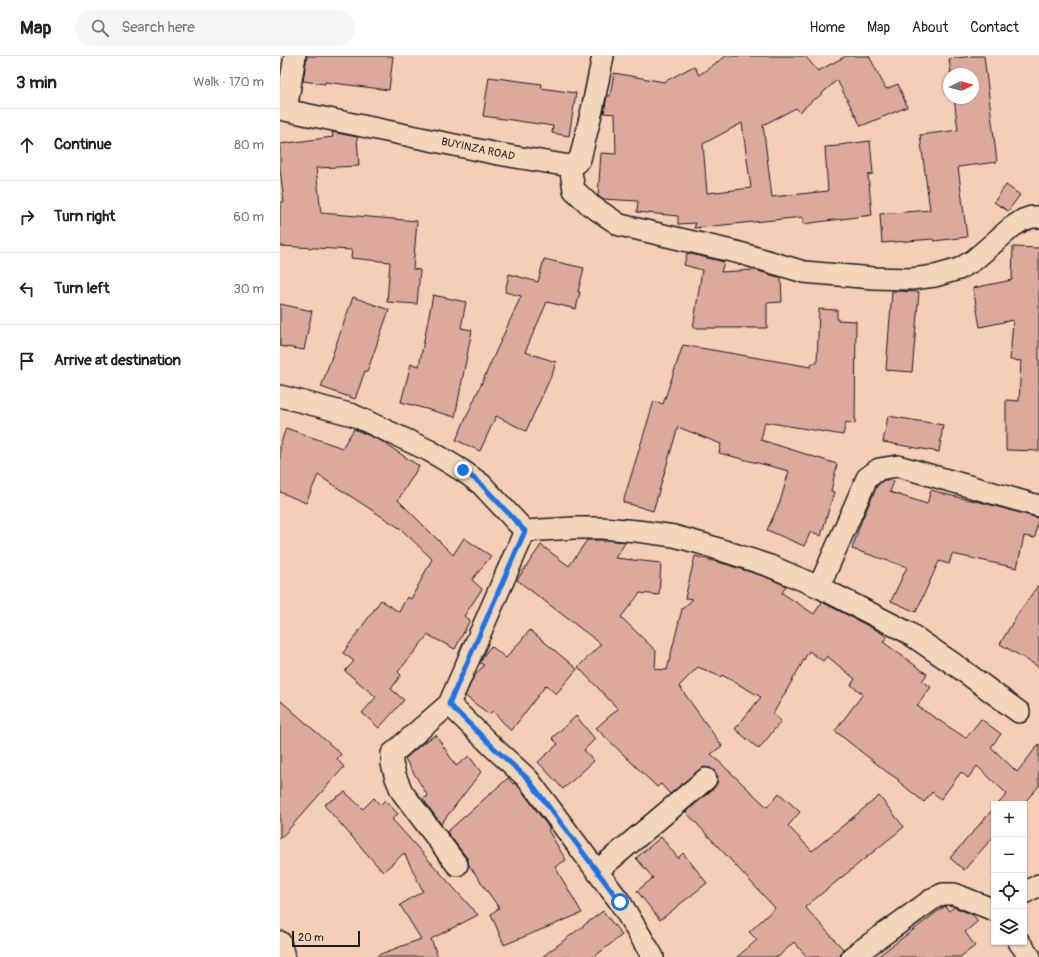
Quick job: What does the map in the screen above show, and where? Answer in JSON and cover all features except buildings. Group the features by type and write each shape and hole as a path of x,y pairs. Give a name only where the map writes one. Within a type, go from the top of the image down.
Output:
{"street":[{"path":"283,109 295,56"},
{"path":"602,60 580,159 570,166 574,190 590,205 620,225 740,253 804,272 873,278 911,279 934,276 959,269 974,260 1012,227 1023,220 1032,217 1039,217"},
{"name":"BUYINZA ROAD","path":"283,109 498,154 570,166"},
{"path":"280,396 353,415 430,452 463,470 481,484 525,531"},
{"path":"819,587 867,478 879,469 898,466 1039,506"},
{"path":"525,531 602,528 674,536 770,566 819,587 907,632 961,669 1019,712"},
{"path":"458,865 402,792 392,764 392,754 449,704 525,531"},
{"path":"449,704 528,779 620,902 653,957"},
{"path":"597,871 706,779"},
{"path":"1027,892 1039,885"},
{"path":"852,957 934,898 943,894 954,894 992,909"},
{"path":"280,942 284,957"},
{"path":"1021,945 1030,957"}],"route":[{"path":"463,470 481,484 525,531 449,704 528,779 620,902"}]}
